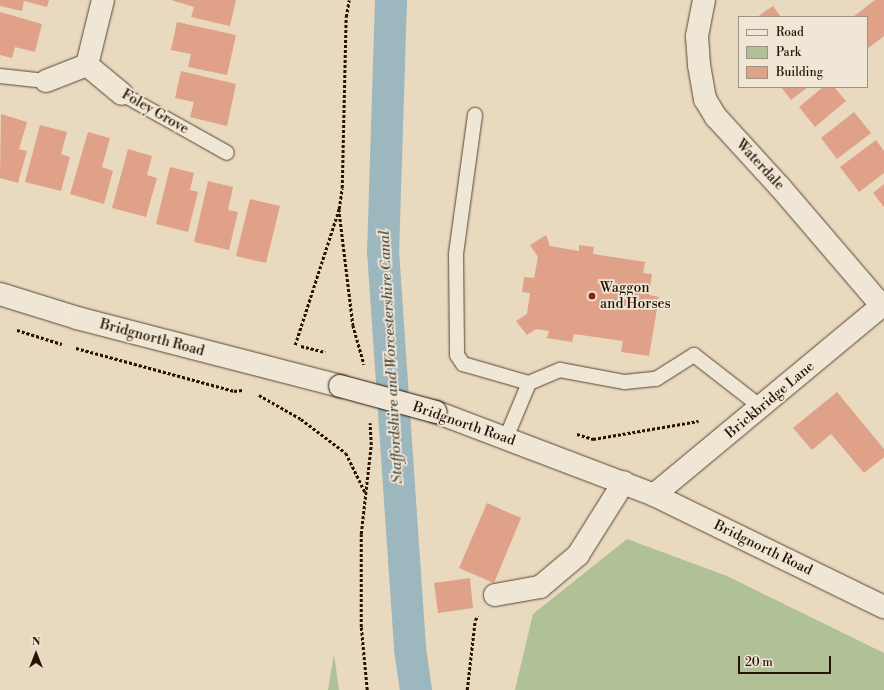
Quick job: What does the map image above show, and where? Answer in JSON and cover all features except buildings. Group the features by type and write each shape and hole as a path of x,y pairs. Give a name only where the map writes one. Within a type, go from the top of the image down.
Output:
{"street":[{"path":"46,81 88,65 102,0"},
{"name":"Waterdale","path":"704,0 697,36 698,58 701,83 709,105 716,117 780,186 883,305"},
{"name":"Foley Grove","path":"88,65 122,94"},
{"name":"Bridgnorth Road","path":"0,294 77,318 436,412 624,482 654,495 884,607"},
{"name":"Brickbridge Lane","path":"654,495 762,408 883,305"},
{"path":"495,595 540,587 578,555 624,482"}],"lane":[{"path":"0,76 46,81"},
{"name":"Foley Grove","path":"122,94 227,153"},
{"path":"475,115 456,254 457,355 463,364 529,383 560,370 625,382 656,379 694,355 762,408"},
{"path":"506,438 529,383"}],"path":[{"path":"295,345 339,209 342,188 346,17 349,0"},
{"path":"339,209 353,325 365,370"},
{"path":"256,393 301,419 346,453 366,493"},
{"path":"574,434 593,438 705,420"},
{"path":"367,690 361,603 361,534 371,445 370,421"},
{"path":"467,690 475,620 495,595"}],"green space":[{"path":"627,539 727,576 884,653 884,690 515,690 533,614"},
{"path":"334,654 339,690 328,690"}],"waterway":[{"name":"Staffordshire and Worcestershire Canal","path":"391,0 383,251 410,649 416,690"}],"place":[{"name":"Waggon and Horses","path":"592,296"}]}
